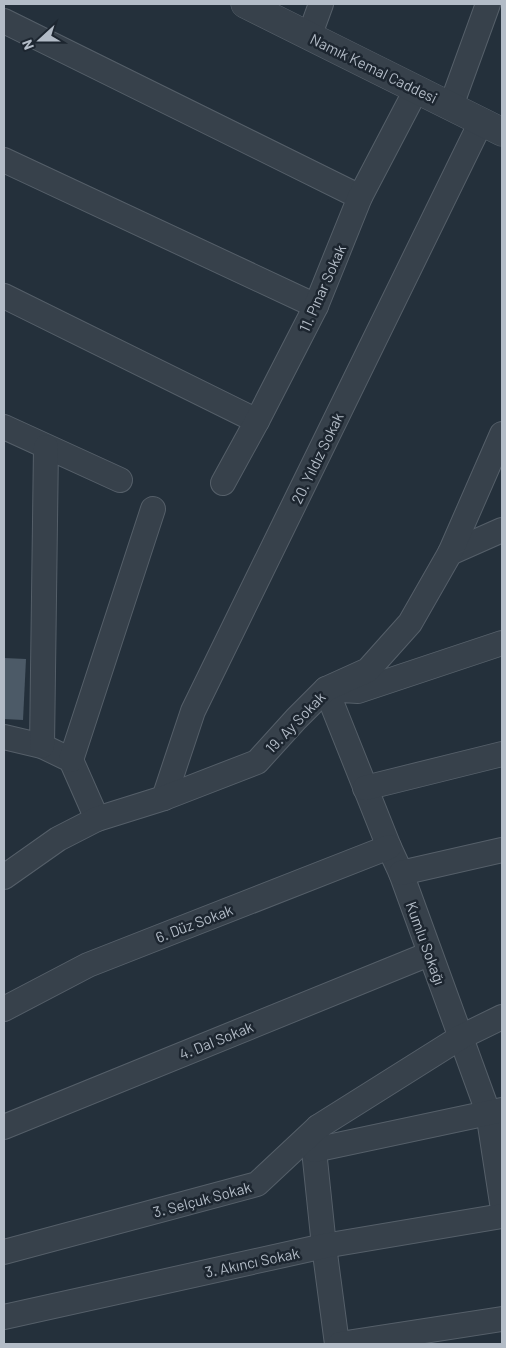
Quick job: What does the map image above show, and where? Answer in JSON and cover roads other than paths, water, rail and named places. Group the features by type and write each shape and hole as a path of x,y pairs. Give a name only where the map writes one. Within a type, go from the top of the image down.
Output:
{"street":[{"name":"Namık Kemal Caddesi","path":"246,4 492,127"},
{"path":"309,36 321,4"},
{"path":"451,106 488,4"},
{"path":"4,21 360,197"},
{"name":"11. Pınar Sokak","path":"223,483 316,306 360,197 416,90"},
{"name":"20. Yıldız Sokak","path":"164,798 192,712 492,127"},
{"path":"4,160 316,306"},
{"path":"4,296 257,421"},
{"path":"4,427 120,480"},
{"name":"19. Ay Sokak","path":"4,877 58,838 97,819 164,798 257,762 326,689 368,670 410,623 450,553 502,434"},
{"path":"42,746 46,446"},
{"path":"71,760 153,509"},
{"path":"450,553 502,530"},
{"path":"326,689 358,691 502,643"},
{"name":"Kumlu Sokağı","path":"326,689 401,874 461,1037 495,1111 502,1202"},
{"path":"4,737 42,746 71,760 97,819"},
{"path":"365,788 502,754"},
{"name":"6. Düz Sokak","path":"4,1009 88,965 389,847"},
{"path":"401,874 502,850"},
{"name":"4. Dal Sokak","path":"4,1127 429,954"},
{"name":"3. Selçuk Sokak","path":"4,1252 257,1184 316,1138 461,1037 502,1017"},
{"path":"495,1111 316,1138 324,1246 338,1344 502,1319"},
{"name":"3. Akıncı Sokak","path":"4,1317 324,1246 502,1216"}]}
